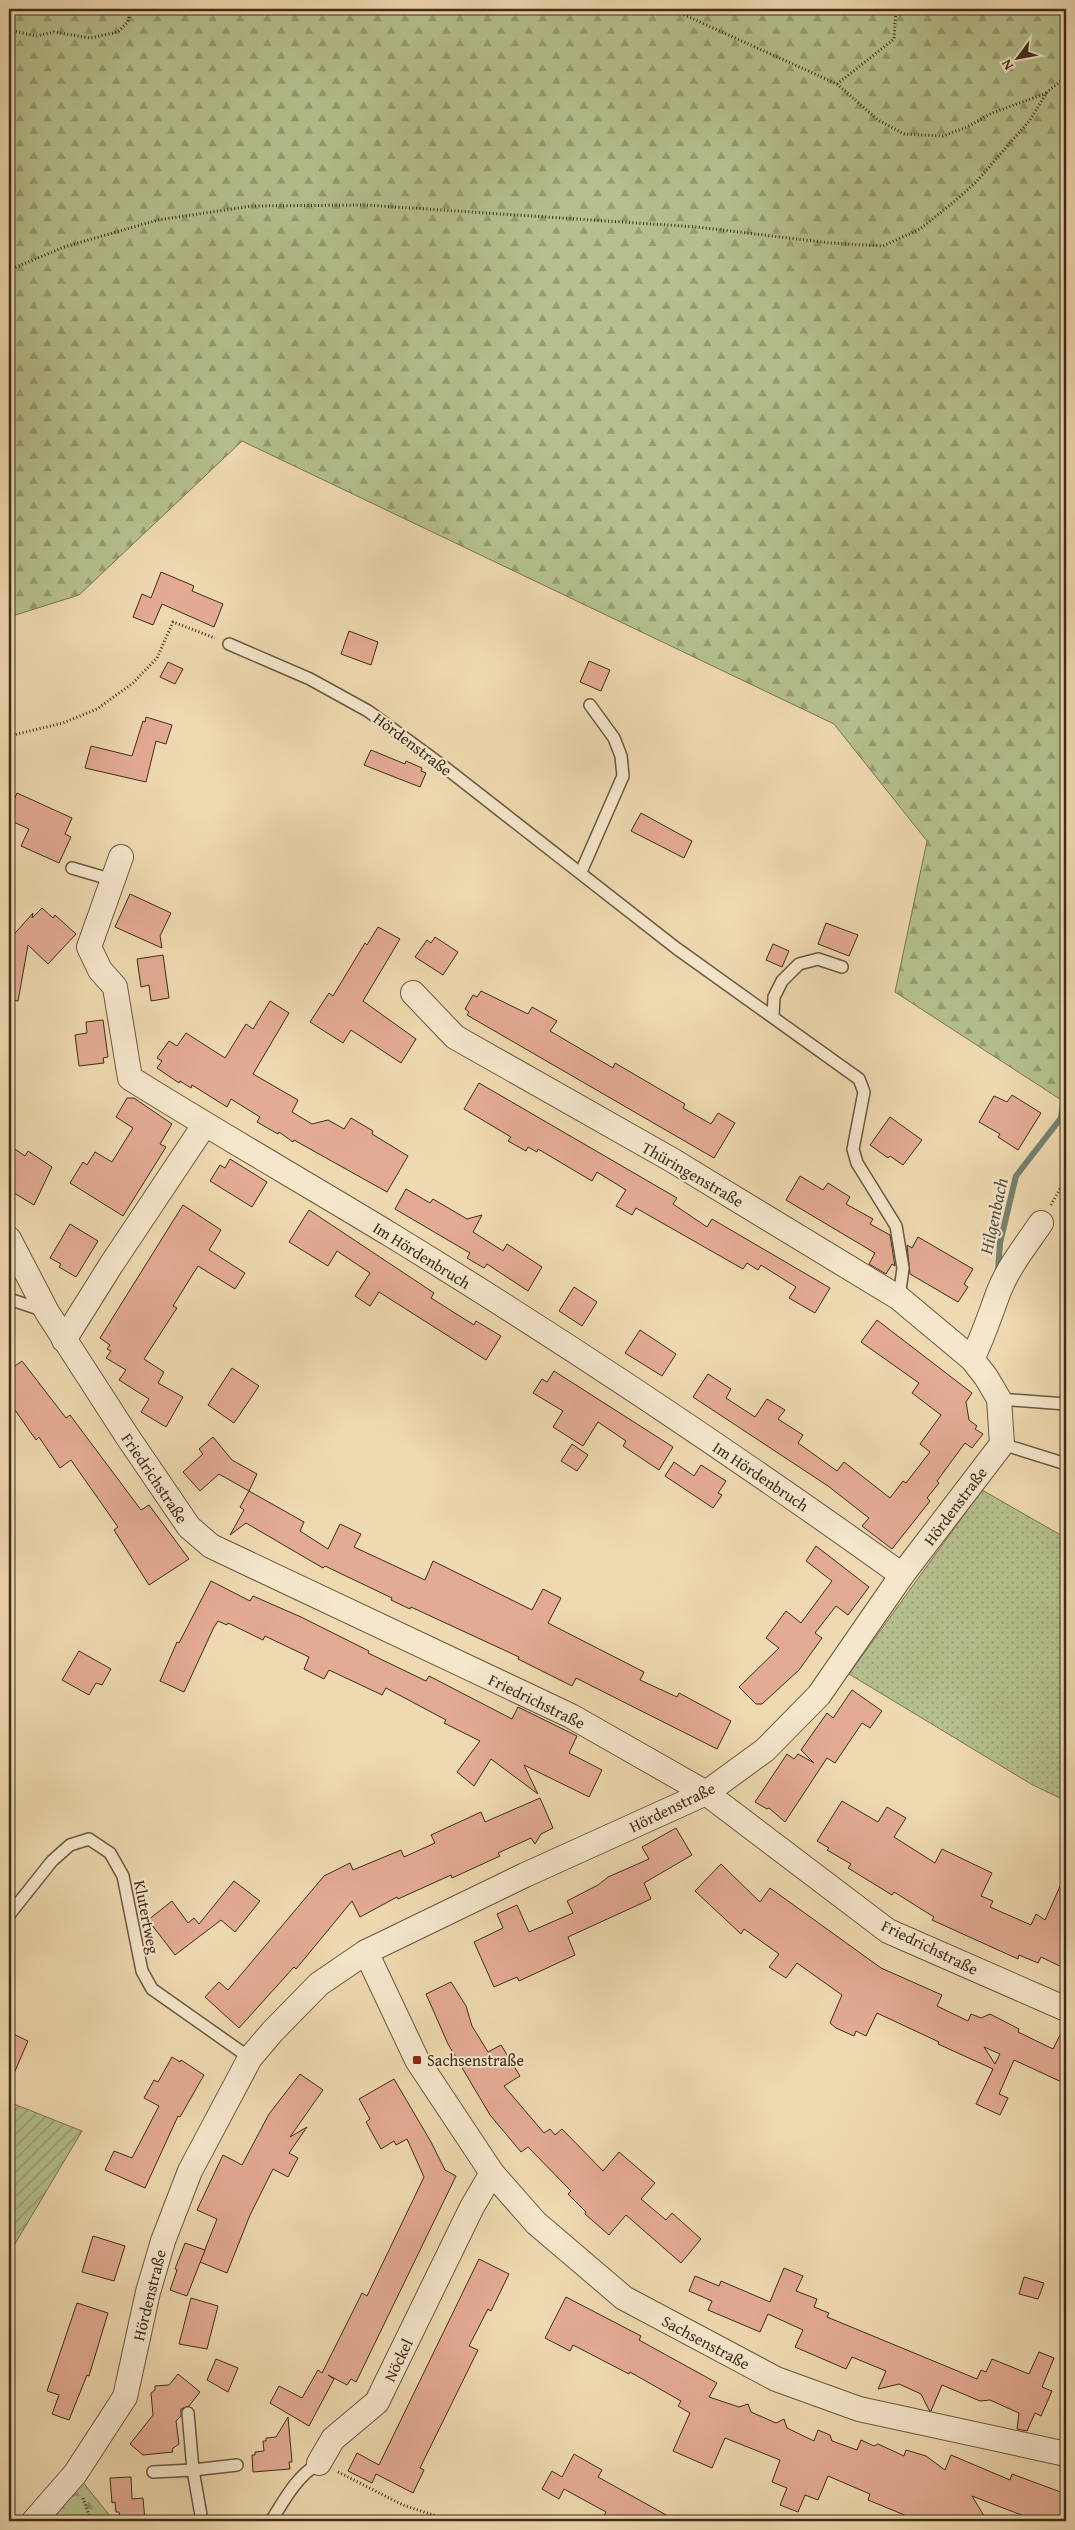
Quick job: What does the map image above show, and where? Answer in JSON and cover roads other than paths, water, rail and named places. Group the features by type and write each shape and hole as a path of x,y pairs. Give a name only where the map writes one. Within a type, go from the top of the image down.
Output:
{"street":[{"name":"Im Hördenbruch","path":"121,857 89,947 100,970 115,987 130,1078 392,1236 592,1362 775,1484 902,1575"},
{"name":"Thüringenstraße","path":"412,993 455,1038 672,1160 899,1298 972,1359"},
{"path":"64,1340 110,1265 205,1124"},
{"path":"1002,1444 999,1399 972,1359 1012,1267 1042,1223"},
{"name":"Friedrichstraße","path":"9,1239 17,1251 47,1312 64,1340 189,1527 211,1546 571,1716 706,1793 888,1931 1066,2009"},
{"name":"Hördenstraße","path":"34,2521 75,2474 125,2397 148,2292 163,2241 190,2171 250,2058 289,2014 319,1984 366,1952 491,1891 706,1793 765,1750 818,1695 902,1575 1002,1444"},
{"name":"Sachsenstraße","path":"366,1952 417,2060 492,2173 548,2234 624,2298 776,2379 859,2409 1064,2448"},
{"name":"Nöckel","path":"319,2463 334,2440 378,2402 472,2206 492,2173"}],"lane":[{"name":"Hördenstraße","path":"229,644 310,679 368,711 581,872 676,948 859,1079 864,1092 853,1149 857,1163 896,1226 903,1268 899,1298"},
{"path":"581,872 623,776 621,756 614,738 590,705"},
{"path":"72,868 113,880"},
{"path":"773,1016 774,997 782,981 798,964 818,959 842,967"},
{"path":"9,1299 47,1312"},
{"path":"999,1399 1066,1404"},
{"path":"1002,1444 1066,1464"},
{"name":"Klutertweg","path":"9,1916 52,1861 70,1845 89,1839 110,1853 123,1876 142,1971 152,1989 250,2058"},
{"path":"188,2413 193,2470 202,2521"},
{"name":"Nöckel","path":"271,2521 296,2482 319,2463"},
{"path":"153,2472 237,2465"}],"waterway":[{"name":"Hilgenbach","path":"998,1271 1000,1243 1016,1176 1061,1118 1066,1080"}],"place":[{"name":"Sachsenstraße","path":"417,2060"}]}
